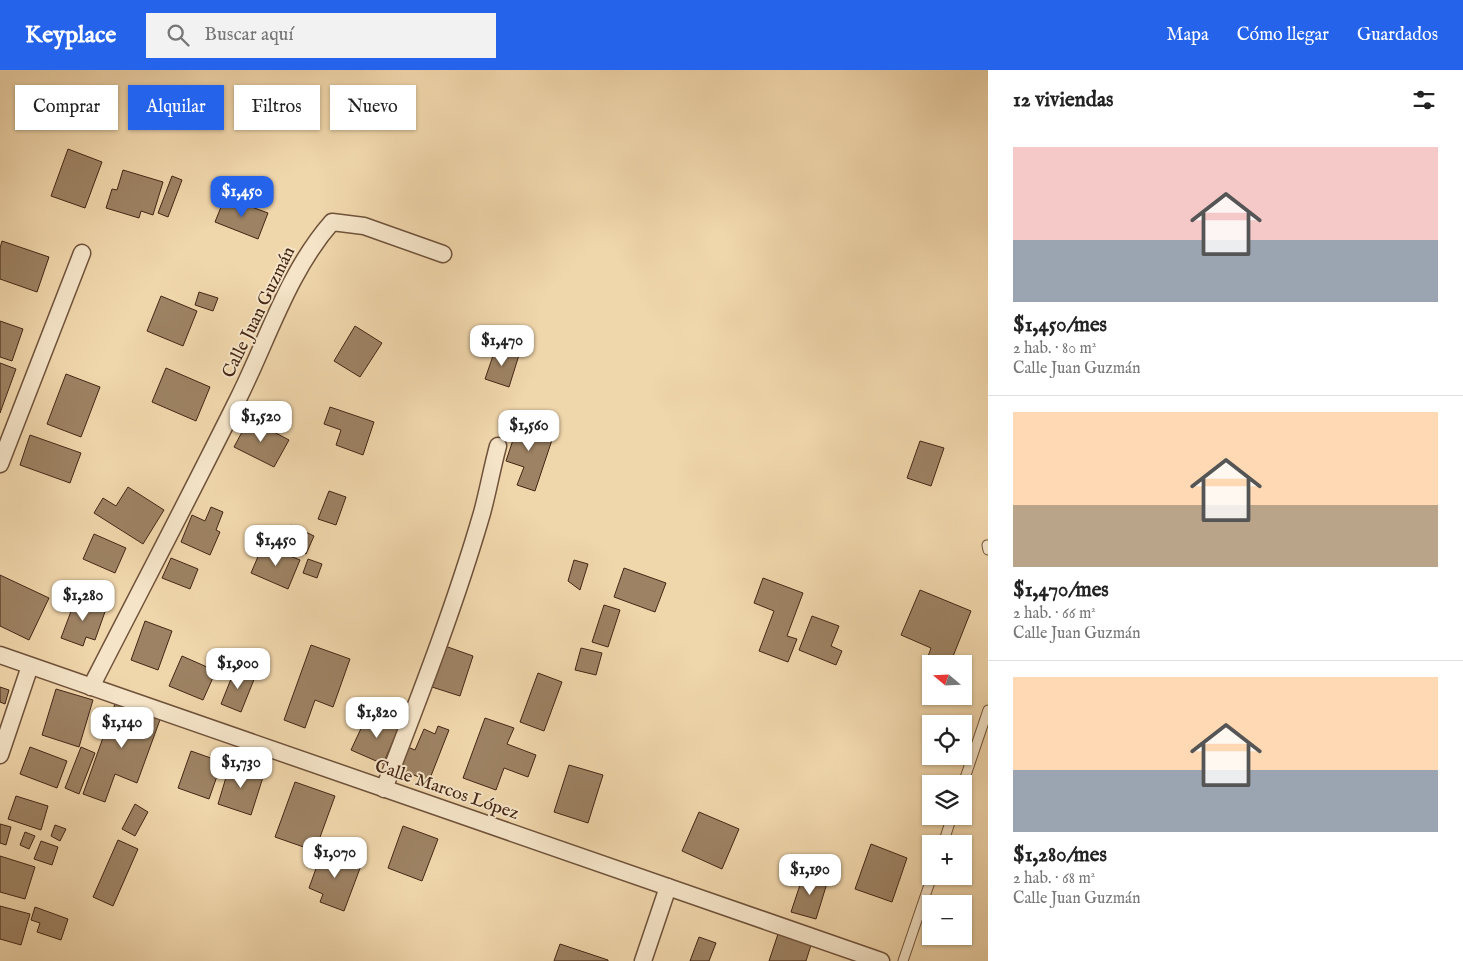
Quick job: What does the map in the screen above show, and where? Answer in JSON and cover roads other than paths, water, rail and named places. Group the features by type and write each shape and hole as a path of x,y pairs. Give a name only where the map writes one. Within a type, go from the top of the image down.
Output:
{"street":[{"name":"Calle Juan Guzmán","path":"91,687 239,398 301,263 315,241 332,222 364,226 443,254"},
{"path":"0,464 82,253"},
{"path":"384,788 428,674 461,577 482,512 498,446"},
{"name":"Calle Marcos López","path":"0,655 881,961"},
{"path":"0,755 30,666"},
{"path":"643,961 668,887"}],"lane":[{"path":"966,775 988,710"},
{"path":"903,961 929,885"}]}
